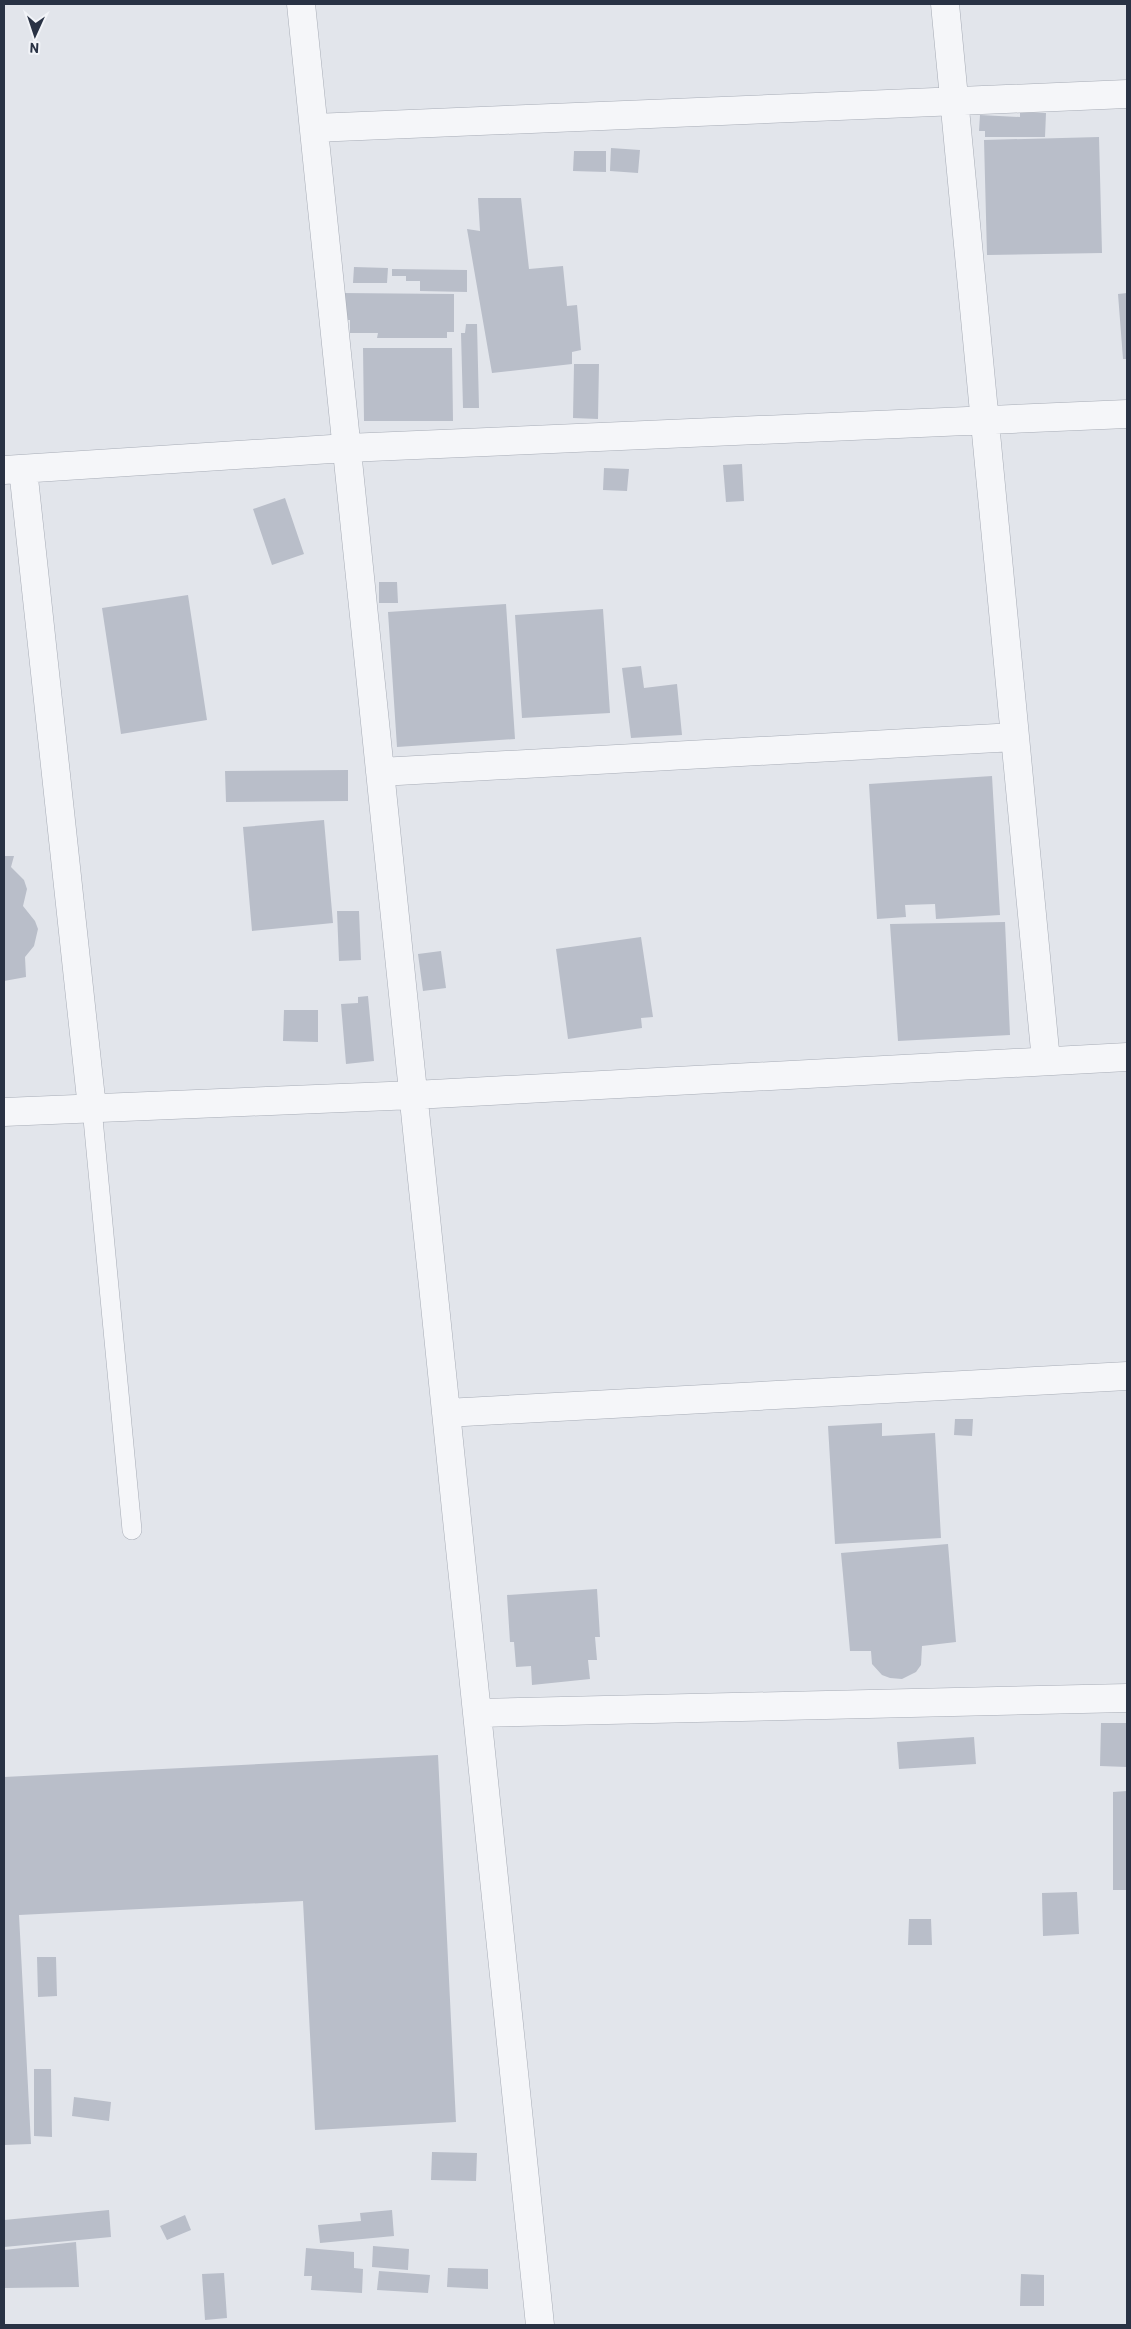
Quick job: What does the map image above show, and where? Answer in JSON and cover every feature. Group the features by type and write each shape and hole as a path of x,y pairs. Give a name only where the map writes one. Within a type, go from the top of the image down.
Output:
{"street":[{"path":"301,4 540,2325"},
{"path":"945,4 956,101 1046,1061"},
{"path":"314,128 1127,94"},
{"path":"92,1108 13,469 347,448 1127,414"},
{"path":"380,772 1016,737"},
{"path":"4,1112 414,1095 1127,1057"},
{"path":"446,1413 1127,1376"},
{"path":"477,1713 1127,1698"}],"lane":[{"path":"92,1108 132,1530"}],"building":[{"path":"1020,112 1046,113 1045,137 985,137 985,131 979,131 980,115 1020,117"},
{"path":"1099,137 1102,253 987,255 984,140"},
{"path":"611,148 640,150 638,173 610,171"},
{"path":"574,151 606,151 606,172 573,171"},
{"path":"478,198 521,198 529,269 563,266 567,306 577,305 581,350 572,352 572,364 492,373 467,229 480,231"},
{"path":"354,267 388,268 387,283 353,283"},
{"path":"392,269 467,270 467,292 420,291 420,281 406,281 406,276 392,276"},
{"path":"341,293 454,294 454,332 447,332 447,338 377,338 378,333 350,333 350,320 341,320"},
{"path":"1127,293 1127,359 1123,359 1118,294"},
{"path":"466,324 477,324 479,408 463,408 461,333 465,333"},
{"path":"363,348 452,348 453,421 364,421"},
{"path":"574,364 599,364 598,419 573,418"},
{"path":"742,464 744,501 726,502 723,465"},
{"path":"604,468 629,469 627,491 603,490"},
{"path":"285,498 304,554 272,565 253,509"},
{"path":"379,582 397,582 398,603 379,603"},
{"path":"188,595 207,720 121,734 102,608"},
{"path":"506,604 515,739 397,747 388,612"},
{"path":"603,609 610,713 522,718 515,615"},
{"path":"641,666 644,688 677,684 682,735 631,738 622,668"},
{"path":"348,770 348,801 226,802 225,771"},
{"path":"992,776 1000,915 936,919 935,904 905,905 906,917 877,919 869,784"},
{"path":"324,820 333,923 252,931 243,827"},
{"path":"4,856 14,856 11,867 24,880 27,889 23,906 35,921 38,929 34,946 25,957 26,977 4,981"},
{"path":"337,911 359,911 361,960 339,961"},
{"path":"1005,922 1010,1035 898,1041 890,924"},
{"path":"641,937 653,1017 641,1018 642,1028 568,1039 556,949"},
{"path":"441,951 446,988 423,991 418,954"},
{"path":"368,996 374,1061 346,1064 341,1004 358,1003 358,997"},
{"path":"284,1010 318,1010 318,1042 283,1041"},
{"path":"955,1419 973,1419 972,1436 954,1435"},
{"path":"882,1423 882,1436 935,1433 941,1538 835,1544 828,1426"},
{"path":"948,1544 956,1642 922,1646 921,1665 916,1672 902,1679 882,1675 872,1664 871,1651 850,1651 841,1553"},
{"path":"597,1589 600,1637 595,1637 597,1660 588,1660 590,1679 532,1685 531,1666 516,1667 514,1642 510,1642 507,1595"},
{"path":"1101,1723 1127,1723 1127,1767 1100,1766"},
{"path":"974,1737 976,1764 899,1769 897,1742"},
{"path":"438,1755 456,2122 315,2130 303,1901 19,1915 31,2144 4,2145 4,1777"},
{"path":"1127,1791 1127,1890 1113,1890 1113,1792"},
{"path":"1077,1892 1079,1934 1043,1936 1042,1893"},
{"path":"909,1919 931,1919 932,1945 908,1945"},
{"path":"37,1957 56,1957 57,1996 38,1997"},
{"path":"34,2069 51,2069 52,2137 34,2136"},
{"path":"74,2097 111,2102 109,2121 72,2116"},
{"path":"432,2152 477,2153 476,2181 431,2180"},
{"path":"109,2210 111,2237 4,2247 4,2220"},
{"path":"392,2210 394,2236 320,2243 318,2225 361,2221 360,2213"},
{"path":"185,2215 191,2230 167,2240 160,2226"},
{"path":"76,2242 79,2287 4,2288 4,2250"},
{"path":"373,2246 409,2249 408,2270 372,2267"},
{"path":"306,2248 354,2252 354,2268 363,2269 362,2293 311,2290 312,2276 304,2276"},
{"path":"448,2268 488,2269 488,2289 447,2287"},
{"path":"379,2271 430,2275 428,2293 377,2290"},
{"path":"224,2273 227,2318 205,2320 202,2274"},
{"path":"1021,2274 1044,2275 1044,2306 1020,2306"}]}
